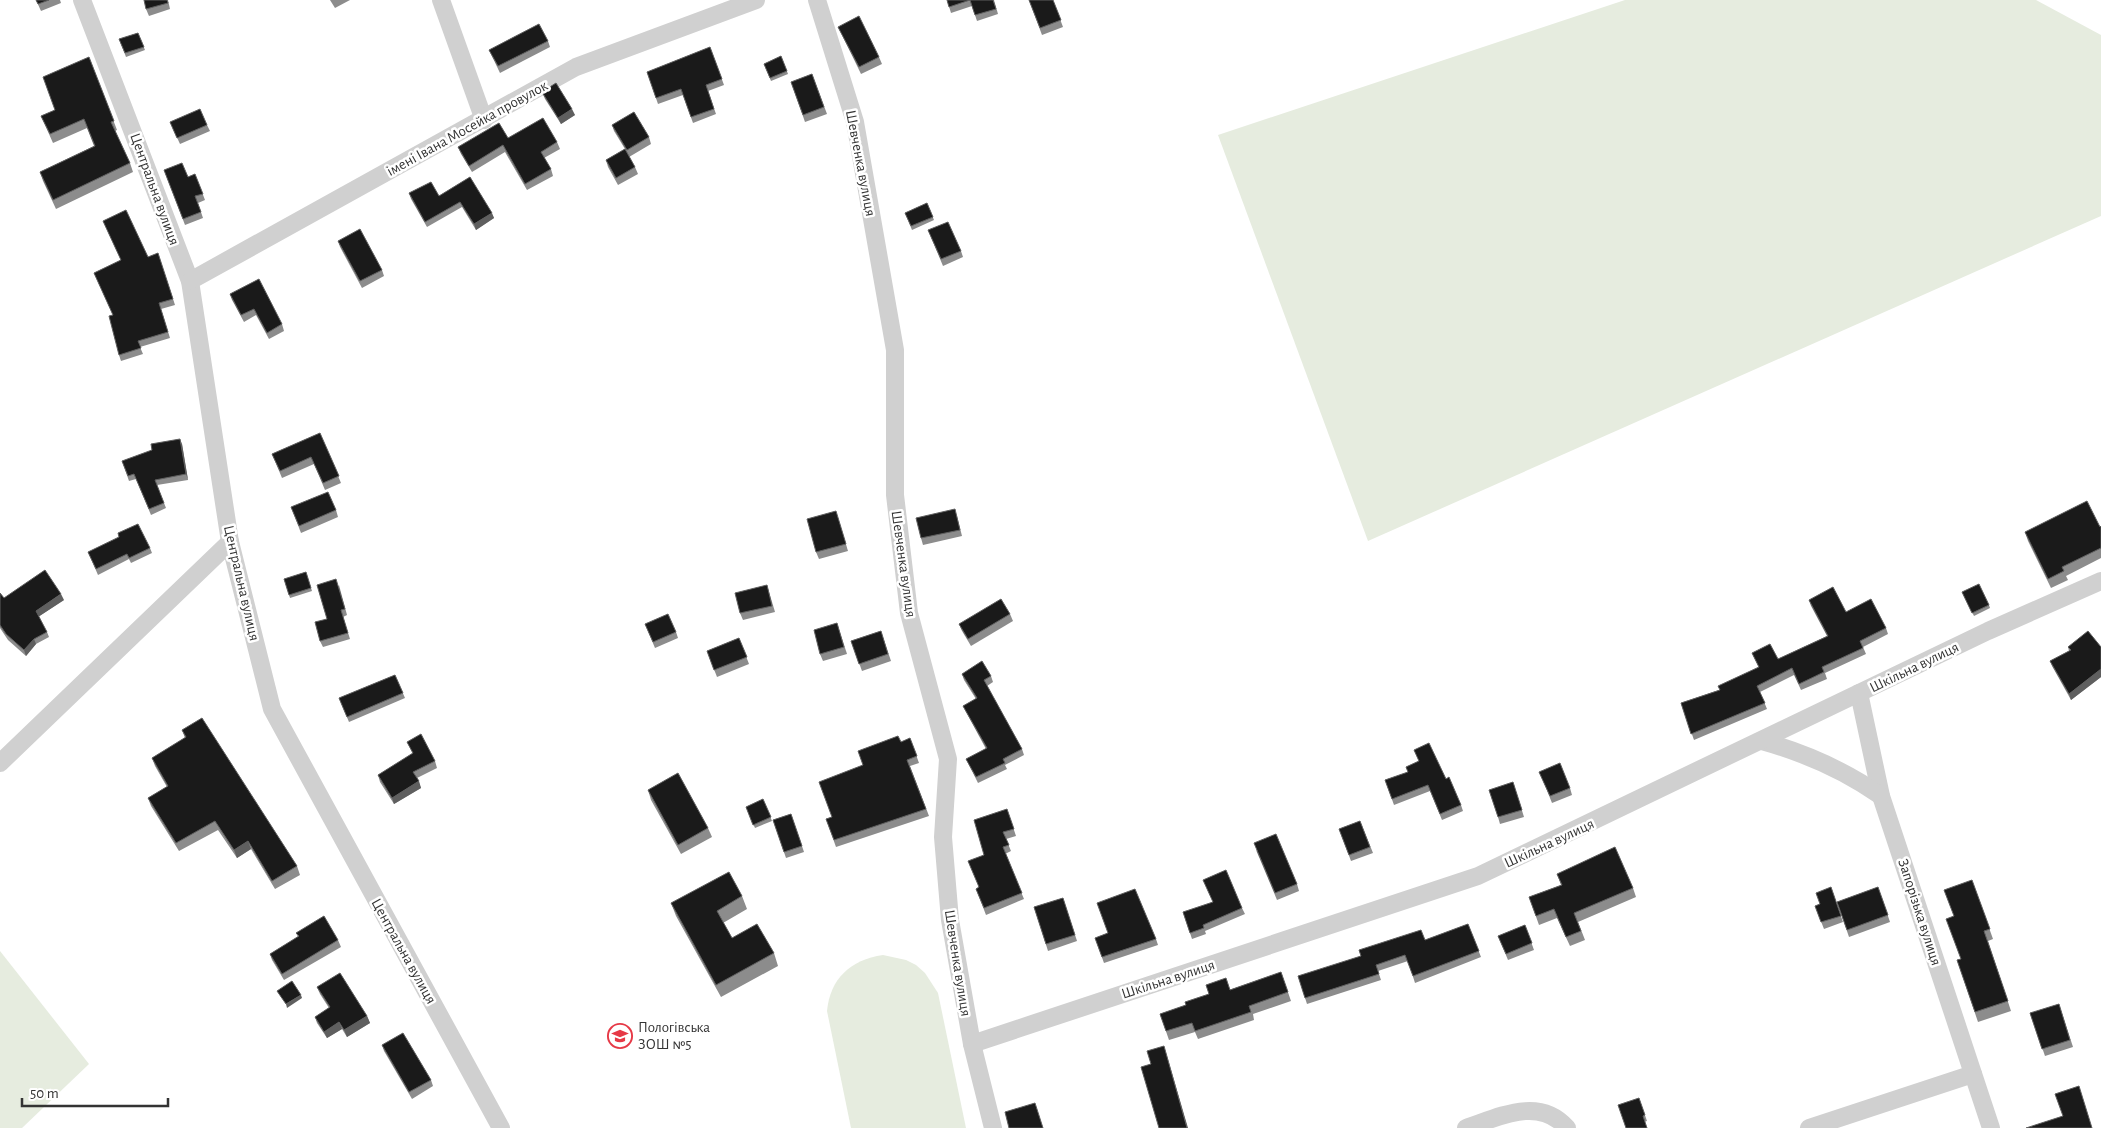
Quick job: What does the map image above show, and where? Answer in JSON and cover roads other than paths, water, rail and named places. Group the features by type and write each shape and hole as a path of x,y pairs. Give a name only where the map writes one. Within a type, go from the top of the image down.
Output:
{"street":[{"name":"Центральна вулиця","path":"82,0 190,281 230,542 272,709 501,1128"},
{"path":"441,0 484,120"},
{"name":"імені Івана Мосейка провулок","path":"190,281 484,120 576,67 756,0"},
{"name":"Шевченка вулиця","path":"817,0 855,122 895,350 895,495 909,614 948,760 943,838 948,902 972,1044 993,1128"},
{"path":"0,763 230,542"},
{"name":"Шкільна вулиця","path":"972,1044 1478,876 1859,693 2101,580"},
{"name":"Запорізька вулиця","path":"1859,693 1882,796 1991,1128"},
{"path":"1762,741 1804,754 1826,764 1882,796"},
{"path":"1809,1128 1973,1074"},
{"path":"1466,1128 1519,1110 1536,1110 1549,1115 1567,1128"}],"place":[{"name":"Пологівська ЗОШ №5","path":"620,1036"}]}
